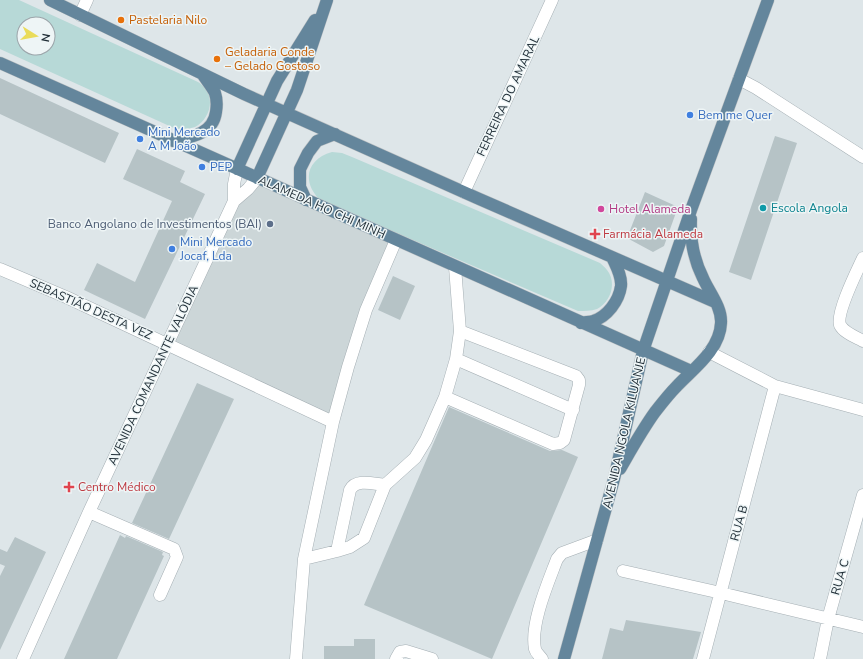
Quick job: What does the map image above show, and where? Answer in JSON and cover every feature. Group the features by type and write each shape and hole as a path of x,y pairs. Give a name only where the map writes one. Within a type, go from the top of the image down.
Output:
{"main road":[{"path":"50,0 202,75 715,302"},
{"name":"AVENIDA NGOLA KILUANJE","path":"564,659 614,479 643,351 691,210 768,0"},
{"name":"AVENIDA COMANDANTE VALÓDIA","path":"237,169 277,81 326,2"},
{"name":"AVENIDA COMANDANTE VALÓDIA","path":"257,178 297,90 326,2"},
{"name":"ALAMEDA HO CHI MINH","path":"0,63 643,351 691,371"},
{"path":"174,141 196,136 207,130 215,119 217,107 215,94 202,75"},
{"path":"306,200 300,187 300,169 308,153 317,141 335,134"},
{"path":"614,479 654,414 673,390 716,343 722,322 719,310 702,277 694,253 691,241 691,210"},
{"path":"581,323 593,321 603,317 611,310 616,300 621,286 619,272 612,257"}],"street":[{"path":"80,15 87,0"},
{"name":"FERREIRA DO AMARAL","path":"464,192 552,0"},
{"path":"739,79 756,88 863,157"},
{"name":"AVENIDA COMANDANTE VALÓDIA","path":"234,201 234,184 237,169"},
{"name":"AVENIDA COMANDANTE VALÓDIA","path":"23,659 89,512 234,201 248,189 257,178"},
{"path":"296,659 304,559 333,422 366,310 396,240"},
{"path":"863,258 844,302 840,324 844,330 863,341"},
{"path":"304,559 350,547 364,538 385,486 415,458 426,440 445,397 456,359 460,331 456,267"},
{"name":"SEBASTIÃO DESTA VEZ","path":"0,269 66,297 333,422"},
{"path":"445,397 553,444 560,443 564,440 579,385 579,380 576,376 460,331"},
{"path":"709,352 775,386 863,410"},
{"path":"456,359 573,410"},
{"name":"RUA B","path":"703,659 775,386"},
{"path":"337,551 352,486 356,483 364,483 385,486"},
{"name":"RUA C","path":"820,659 828,619 863,495"},
{"path":"89,512 174,549 177,557 160,595"},
{"path":"542,659 535,651 537,617 557,559 562,553 597,540"},
{"path":"623,572 721,593 863,627"},
{"path":"396,659 400,652 406,651 432,659"}],"shaded area":[{"path":"257,178 396,240 333,422 168,344 234,201"}],"green space":[{"path":"0,0 19,0 54,16 16,16 16,56 56,56 56,17 198,82 205,88 210,98 207,115 200,124 195,127 188,129 176,129 0,49"},
{"path":"332,152 342,153 352,157 600,263 607,270 612,280 609,297 602,306 597,309 590,311 578,311 320,200 310,185 310,172 312,165 317,160"}],"building":[{"path":"0,78 119,133 105,163 0,114"},
{"name":"Escola Angola","path":"775,136 797,143 751,280 729,272"},
{"path":"137,149 185,171 180,182 205,194 145,319 84,290 97,263 135,282 172,201 123,179"},
{"path":"645,192 678,207 664,246 653,252 627,238"},
{"path":"393,276 415,286 400,320 378,310"},
{"path":"197,383 234,399 169,539 132,523"},
{"path":"449,407 550,451 562,450 578,457 492,659 364,605"},
{"path":"120,535 125,538 126,536 163,552 162,555 164,556 117,659 64,659"},
{"path":"15,537 46,552 0,650 0,576 5,566 0,564 0,549 7,552"},
{"path":"626,620 701,632 693,659 602,659 610,628 623,631"},
{"path":"354,639 375,639 375,659 324,659 324,646 354,646"}],"place":[{"name":"Pastelaria Nilo","path":"121,20"},
{"name":"Geladaria Conde – Gelado Gostoso","path":"217,59"},
{"name":"Bem me Quer","path":"690,115"},
{"name":"Mini Mercado A M João","path":"140,139"},
{"name":"PEP","path":"202,167"},
{"name":"Escola Angola","path":"763,208"},
{"name":"Hotel Alameda","path":"601,209"},
{"name":"Banco Angolano de Investimentos (BAI)","path":"270,224"},
{"name":"Farmácia Alameda","path":"595,234"},
{"name":"Mini Mercado Jocaf, Lda","path":"172,249"},
{"name":"Centro Médico","path":"69,487"}]}
